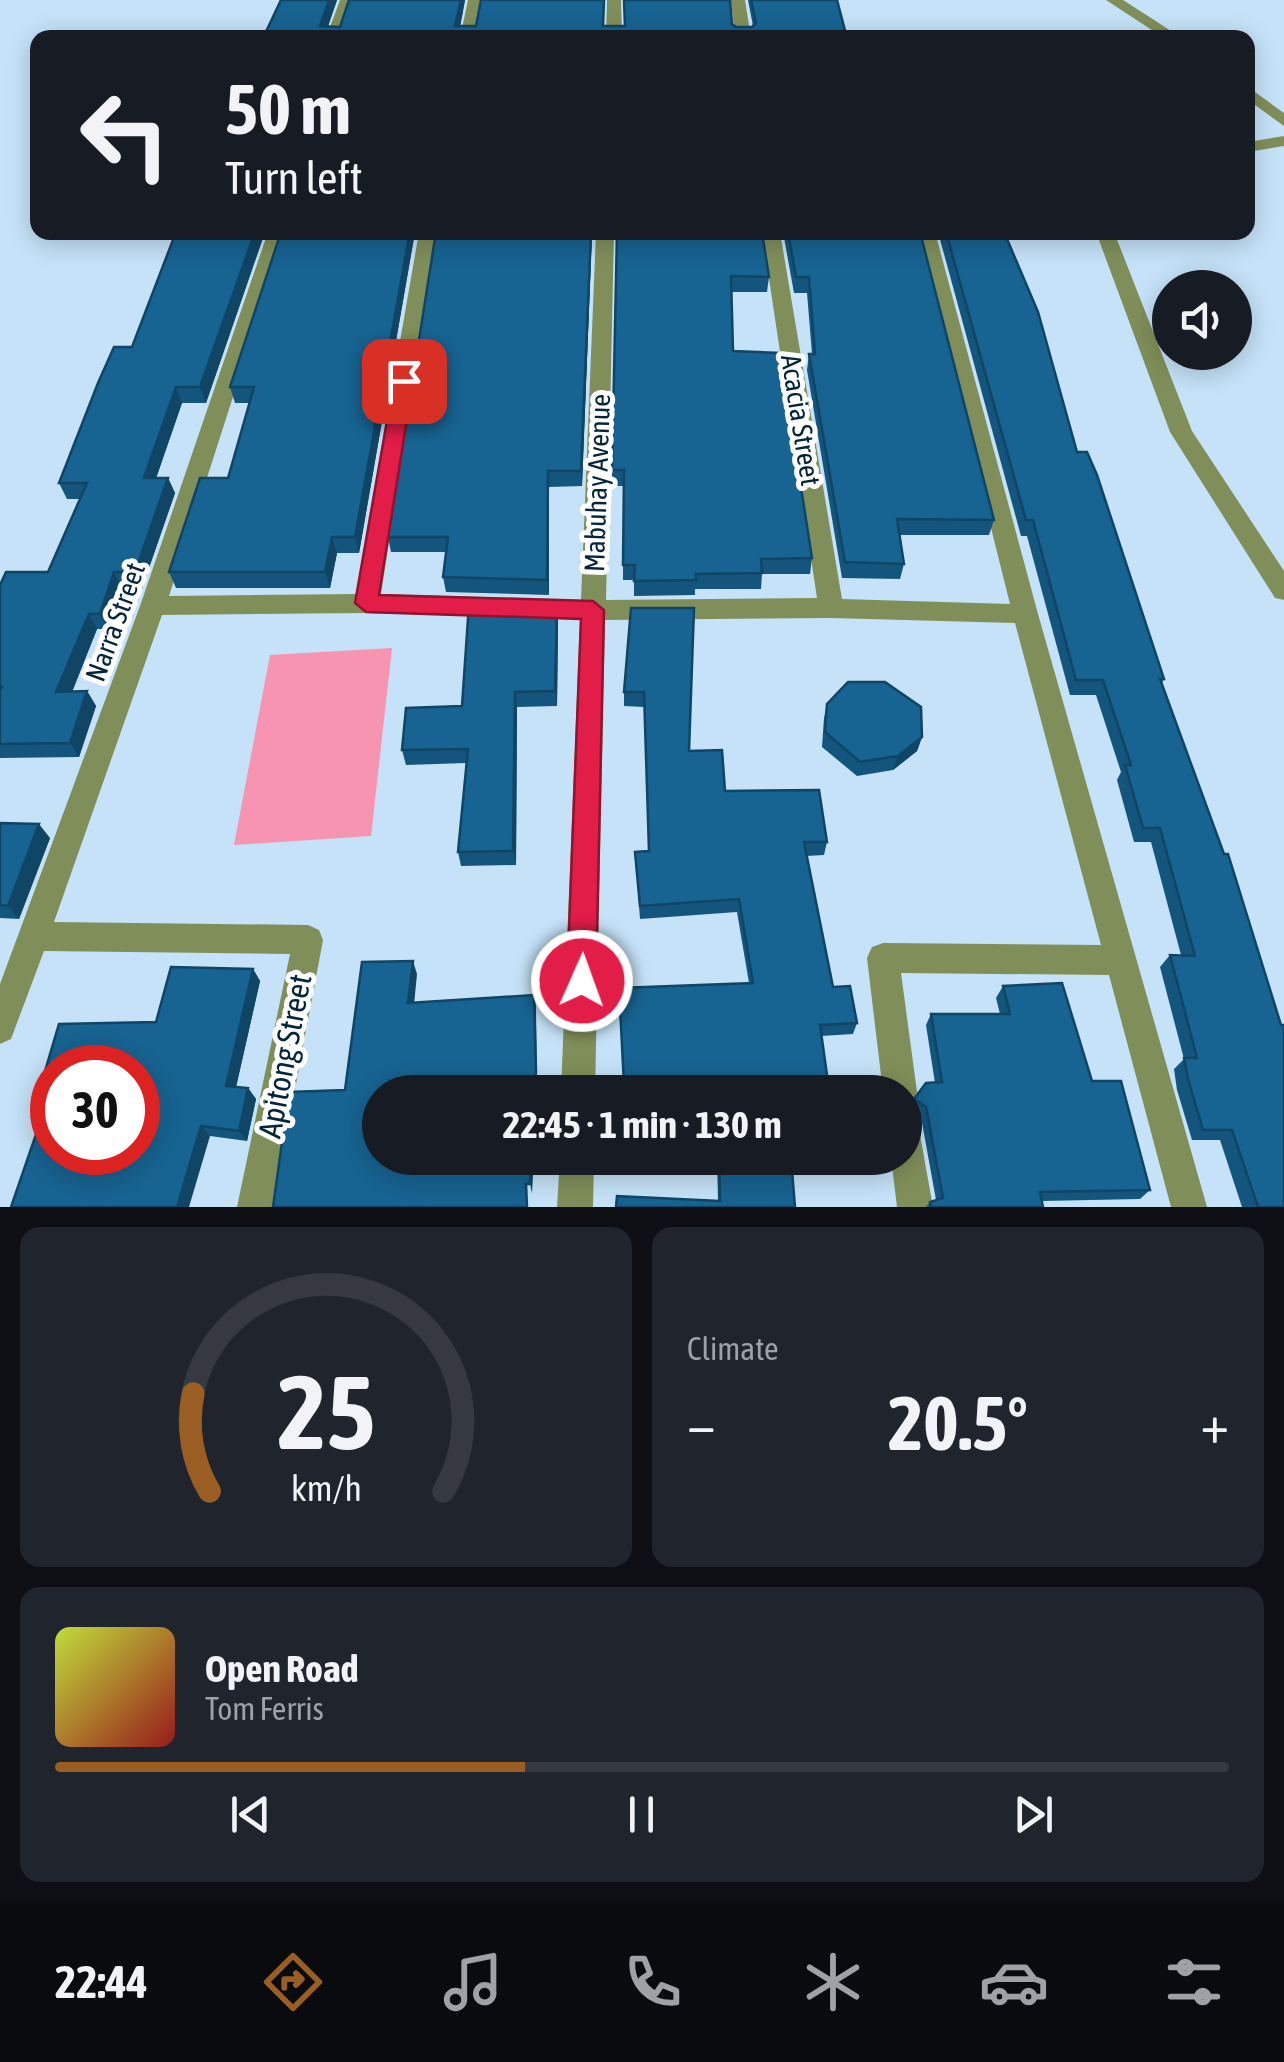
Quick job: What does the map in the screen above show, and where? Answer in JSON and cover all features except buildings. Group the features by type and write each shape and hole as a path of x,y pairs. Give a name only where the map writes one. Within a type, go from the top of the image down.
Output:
{"street":[{"path":"337,30 347,0"},
{"path":"468,30 474,0"},
{"path":"614,0 614,30"},
{"path":"738,0 742,30"},
{"path":"1113,0 1163,30"},
{"path":"1255,98 1284,121"},
{"path":"1255,146 1284,141"},
{"name":"Narra Street","path":"0,1028 153,606 274,240"},
{"path":"366,603 427,240"},
{"name":"Mabuhay Avenue","path":"579,1075 605,240"},
{"name":"Acacia Street","path":"772,240 830,608"},
{"path":"928,240 1025,614 1124,960 1189,1207"},
{"path":"1108,240 1181,432 1284,592"},
{"path":"153,606 366,603 593,610 830,608 1025,614"},
{"name":"Apitong Street","path":"33,936 308,940 254,1207"},
{"path":"898,1075 884,958 1124,960"},
{"path":"575,1207 576,1175"},
{"path":"911,1175 915,1207"}],"shaded area":[{"path":"392,648 371,836 234,845 270,655"}],"route":[{"path":"404,381 366,603 593,610 582,981"}]}
